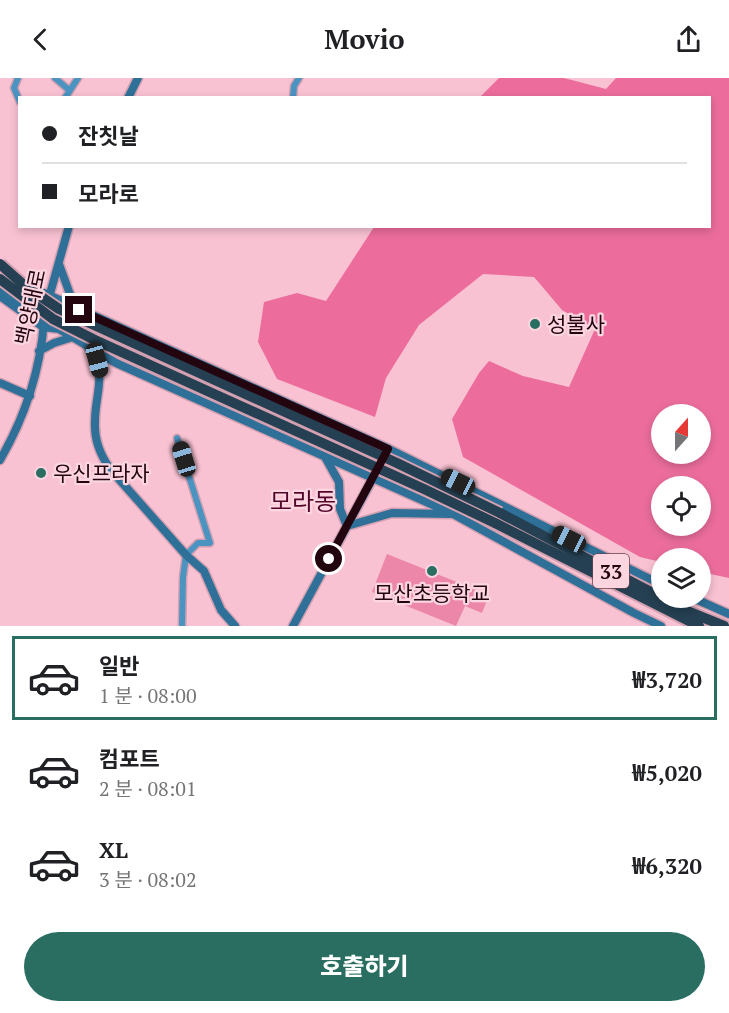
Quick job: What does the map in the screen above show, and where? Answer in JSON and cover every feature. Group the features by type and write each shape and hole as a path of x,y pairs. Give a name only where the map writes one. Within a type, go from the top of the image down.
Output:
{"highway":[{"name":"33","path":"0,264 25,286 59,309 386,458 699,626"},
{"name":"33","path":"0,279 53,319 95,340 424,489 497,518 687,611 724,626"}],"main road":[{"path":"129,96 138,78"},
{"name":"백양대로","path":"0,460 14,436 30,396 49,297 68,228"},
{"path":"0,260 49,297 388,449 651,580"},
{"path":"58,263 71,297 79,310"},
{"path":"0,288 44,322"},
{"path":"0,296 85,343 116,363 453,514 661,626"},
{"path":"39,351 73,337"},
{"path":"85,343 97,360 100,372 95,422 100,454 110,469 186,555 204,571 226,617 235,626"},
{"path":"152,378 156,378 164,367 164,358 156,345"},
{"path":"100,372 116,363"},
{"path":"0,383 30,396"},
{"path":"292,626 388,449"},
{"path":"324,456 339,482 340,509 347,526"},
{"path":"347,526 392,513 453,514"},
{"path":"711,606 729,614"},
{"path":"285,626 297,615"},
{"path":"226,617 241,626"}],"street":[{"path":"18,78 14,88 18,97"},
{"path":"55,78 69,90"},
{"path":"66,96 78,78"},
{"path":"293,96 294,86 299,78"},
{"path":"177,438 210,543 198,543 186,555 182,626"}],"shaded area":[{"path":"499,78 564,78 606,89 616,78 729,78 729,578 711,574 711,548 651,548 651,560 640,557 463,457 452,419 479,373 489,361 523,376 569,387 595,329 562,310 534,277 483,274 419,325 386,378 375,417 277,379 258,342 264,302 297,293 326,301 373,228 711,228 711,96 481,96"},
{"path":"387,554 489,595 482,613 465,606 456,626 372,592"}],"place":[{"name":"성불사","path":"535,324"},
{"name":"우신프라자","path":"41,473"},
{"name":"모산초등학교","path":"432,571"}],"district":[{"name":"모라동","path":"303,501"}],"route":[{"path":"79,310 388,449 329,559"}]}
